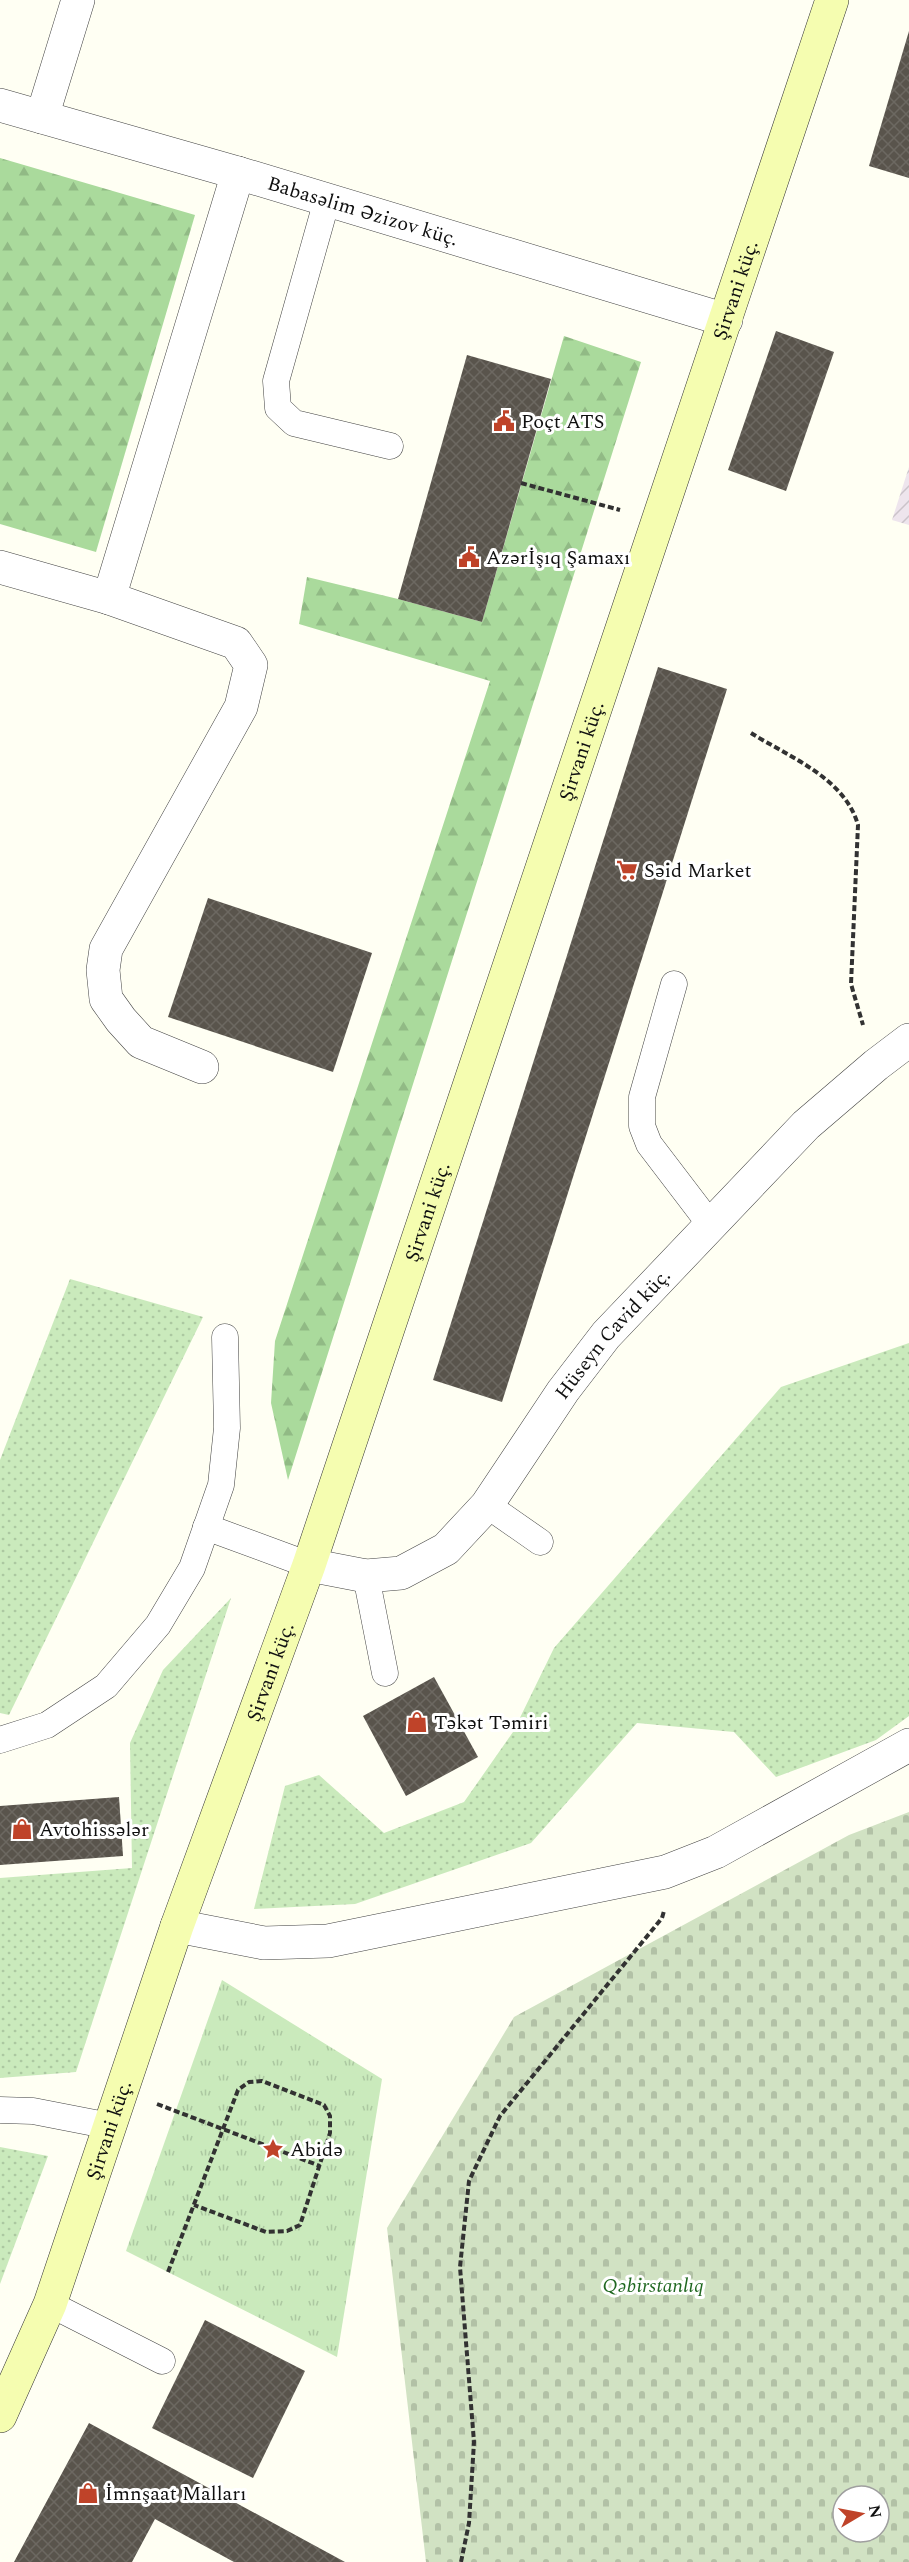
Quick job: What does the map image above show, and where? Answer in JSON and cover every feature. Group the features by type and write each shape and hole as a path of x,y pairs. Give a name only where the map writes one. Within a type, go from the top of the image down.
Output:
{"main road":[{"name":"Şirvani küç.","path":"0,2416 50,2304 177,1926 309,1565 832,0"}],"street":[{"path":"42,117 78,0"},
{"name":"Babasəlim Əzizov küç.","path":"0,105 238,173 726,320"},
{"path":"109,598 238,173"},
{"path":"0,567 109,598 236,643 251,664 241,707 106,949 103,970 106,999 141,1042 202,1067"},
{"name":"Hüseyn Cavid küç.","path":"309,1565 366,1576 401,1573 446,1549 487,1505 563,1391 606,1335 806,1125 909,1040"},
{"path":"177,1926 264,1943 328,1941 665,1872 716,1852 909,1745"}],"lane":[{"path":"327,200 276,381 278,408 294,423 390,446"},
{"path":"674,984 642,1097 642,1126 649,1144 710,1224"},
{"path":"0,1740 48,1725 106,1686 158,1625 192,1568 221,1485 227,1428 225,1337"},
{"path":"487,1505 540,1542"},
{"path":"206,1527 309,1565"},
{"path":"366,1576 385,1672"},
{"path":"0,2110 33,2111 110,2126"},
{"path":"50,2304 162,2361"}],"path":[{"path":"521,483 659,521"},
{"path":"751,734 829,781 854,810 858,825 851,984 862,1023 882,1060"},
{"path":"461,2562 469,2523 474,2442 460,2266 469,2181 500,2116 662,1917 669,1896 665,1872"},
{"path":"168,2272 238,2090 249,2082 262,2081 324,2105 330,2116 330,2133 300,2225 286,2231 266,2232 194,2205"},
{"path":"123,2090 320,2166"}],"shaded area":[{"path":"909,467 909,525 892,520"}],"green space":[{"path":"0,158 195,215 96,552 0,524"},
{"path":"564,336 641,362 288,1480 271,1403 275,1341 490,681 299,624 307,577 482,622"},
{"path":"70,1279 203,1317 9,1715 0,1713 0,1460"},
{"path":"909,1343 909,1716 876,1740 776,1777 734,1732 637,1723 531,1843 355,1904 254,1909 285,1786 319,1775 384,1833 464,1802 513,1732 554,1648 781,1387"},
{"path":"231,1598 76,2072 0,2078 0,1878 132,1868 130,1743 163,1670"},
{"name":"Qəbirstanlıq","path":"909,1812 909,2562 426,2562 387,2228 514,2017 849,1835"},
{"path":"222,1980 382,2079 337,2357 126,2251"},
{"path":"0,2147 48,2156 0,2284"}],"building":[{"path":"909,31 909,178 869,166"},
{"path":"776,331 834,352 786,491 728,470"},
{"path":"467,355 551,379 482,622 398,599"},
{"path":"658,667 727,689 502,1402 433,1380"},
{"path":"208,898 372,953 333,1072 168,1017"},
{"path":"434,1677 478,1757 406,1796 363,1716"},
{"path":"119,1797 123,1856 0,1865 0,1806"},
{"path":"205,2320 305,2371 253,2478 152,2428"},
{"path":"89,2423 345,2562 234,2562 155,2519 132,2562 14,2562"}],"place":[{"name":"Poçt ATS","path":"504,421"},
{"name":"Azərİşıq Şamaxı","path":"469,557"},
{"name":"Səid Market","path":"627,870"},
{"name":"Təkət Təmiri","path":"417,1722"},
{"name":"Avtohissələr","path":"22,1829"},
{"name":"Abidə","path":"273,2149"},
{"name":"İmnşaat Malları","path":"88,2493"}]}
